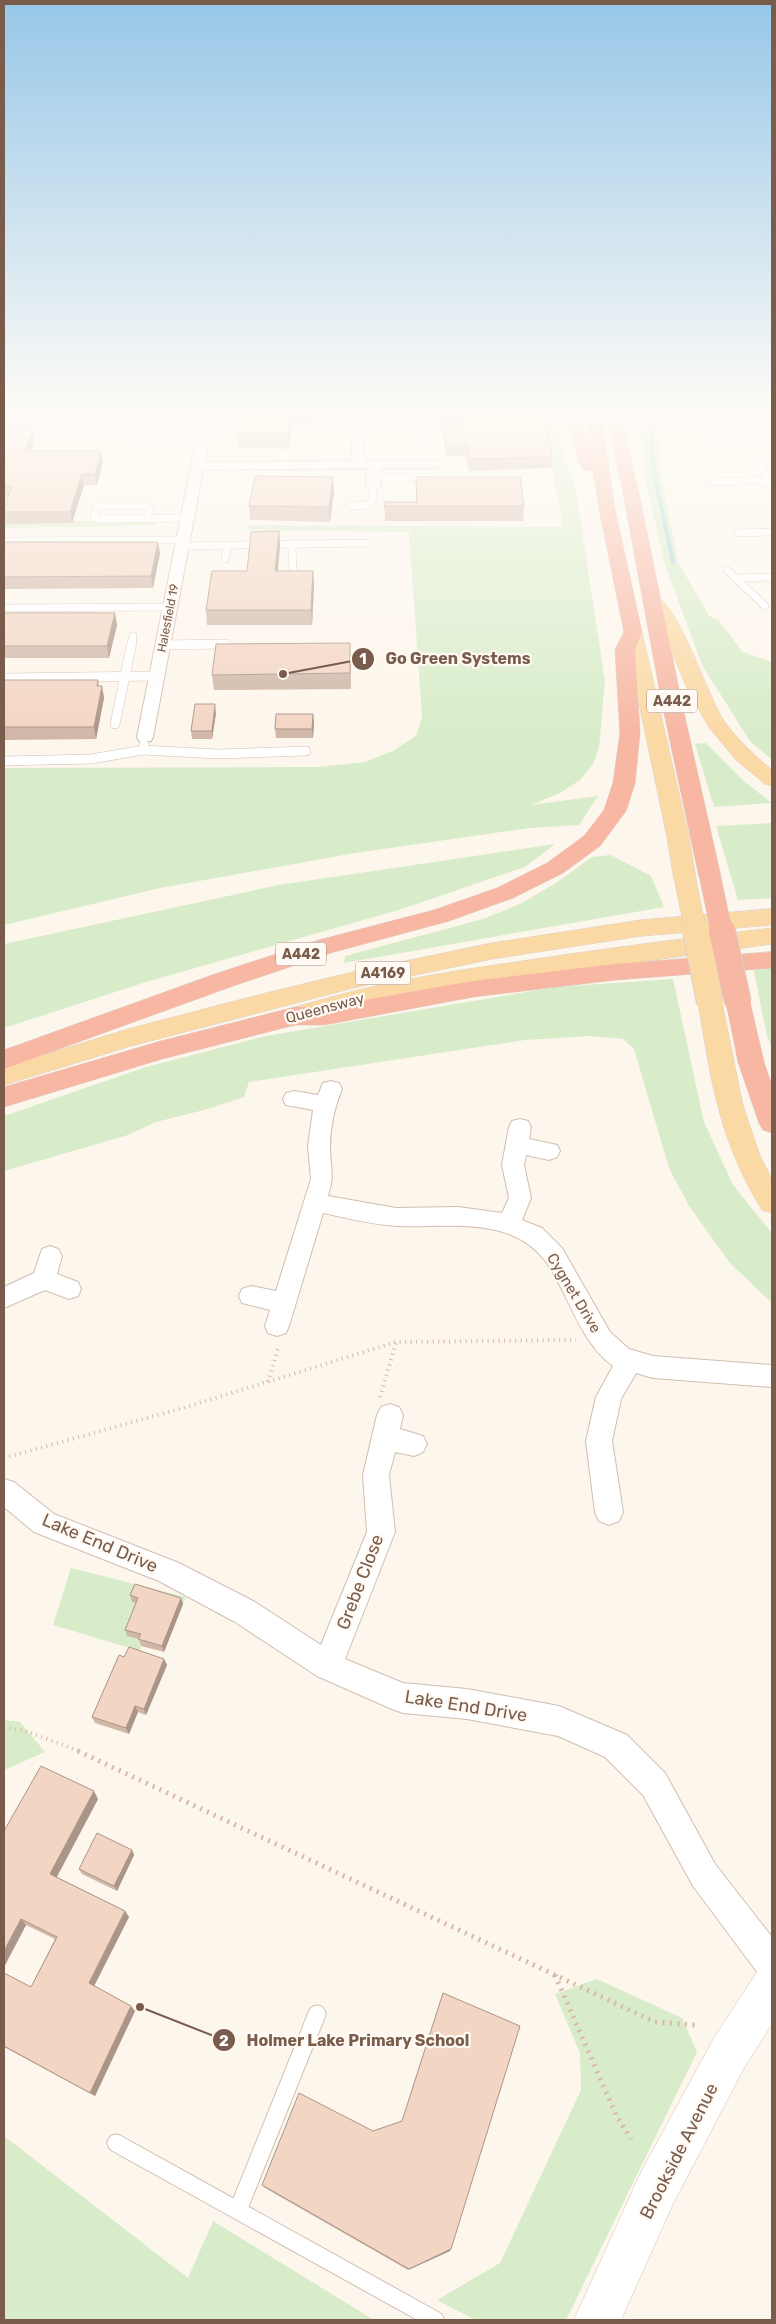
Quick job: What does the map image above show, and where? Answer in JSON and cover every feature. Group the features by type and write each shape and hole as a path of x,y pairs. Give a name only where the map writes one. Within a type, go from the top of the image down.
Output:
{"highway":[{"name":"A442","path":"4,1060 224,980 327,946 440,916 505,893 555,868 592,841 615,811 624,783 630,733 626,650 633,632 609,519"},
{"name":"A442","path":"636,519 694,802 751,1062 772,1123"},
{"path":"295,1016 324,1016 473,989 615,972 772,960"},
{"name":"Queensway","path":"4,1097 161,1050 295,1016"}],"main road":[{"path":"652,599 668,620 696,686 715,722 743,756 772,780"},
{"path":"633,632 678,837 730,1108 746,1156 772,1202"},
{"name":"Queensway","path":"4,1076 128,1038 272,1000 353,980 492,951 641,928 772,918"},
{"name":"Queensway","path":"295,1016 321,1007 418,986 647,950 772,936"}],"street":[{"name":"Halesfield 19","path":"144,743 187,519"},
{"path":"277,1326 322,1179 319,1146 328,1097 294,1099"},
{"path":"508,1225 520,1198 513,1164 519,1136 549,1151"},
{"name":"Cygnet Drive","path":"316,1203 396,1217 458,1216 499,1221 534,1235 554,1255 601,1340 622,1358 653,1367 772,1376"},
{"path":"44,1279 50,1256"},
{"path":"4,1298 44,1279 69,1289"},
{"path":"251,1296 284,1303"},
{"path":"609,1512 599,1441 609,1397 630,1360"},
{"path":"387,1426 414,1444"},
{"name":"Grebe Close","path":"327,1666 381,1532 376,1474 387,1426"},
{"name":"Lake End Drive","path":"4,1491 44,1523 169,1572 245,1612 327,1666 403,1698 467,1704 559,1721 616,1746 654,1784 704,1875 772,1964"},
{"name":"Brookside Avenue","path":"597,2320 671,2163 729,2053 772,1987"}],"lane":[{"path":"738,533 772,532"},
{"path":"4,541 182,543 228,546 368,543"},
{"path":"292,544 292,572"},
{"path":"225,559 228,546"},
{"path":"728,570 765,606"},
{"path":"735,578 772,576"},
{"path":"4,608 170,607"},
{"path":"115,724 133,636"},
{"path":"163,645 226,644"},
{"path":"4,678 157,676"},
{"path":"4,761 91,759 144,743 218,754 306,751"},
{"path":"238,2210 317,2014"},
{"path":"116,2143 435,2320"}],"path":[{"path":"268,1382 281,1338 277,1326"},
{"path":"4,1458 183,1408 396,1342 601,1340"},
{"path":"387,1426 380,1398 396,1342"},
{"path":"4,1728 23,1730 94,1758 655,2022 696,2025"},
{"path":"555,1975 616,2115 631,2139"}],"green space":[{"path":"562,519 580,519 605,681 599,748 593,764 580,780 560,793 531,805 598,796 579,825 530,828 355,853 160,888 4,925 4,768 318,767 365,762 393,751 416,736 422,717 409,532 247,530 248,525 563,527"},
{"path":"654,519 670,519 678,562 709,616 718,620 743,652 772,662 772,760 750,741 702,665 664,562"},
{"path":"4,521 155,521 155,526 4,528"},
{"path":"706,743 746,783 772,803 714,807 695,744"},
{"path":"772,823 772,898 738,900 716,826"},
{"path":"555,844 525,867 399,910 146,982 4,1028 4,944 279,885"},
{"path":"611,855 651,876 664,907 344,963 345,956 483,919 522,903 556,883 592,857"},
{"path":"772,965 772,1050 766,1032 753,966"},
{"path":"673,979 704,1122 733,1185 772,1233 772,1303 730,1263 689,1206 669,1168 634,1049 623,1039 590,1036 525,1040 249,1082 244,1097 208,1109 156,1122 128,1135 4,1171 4,1116 146,1067 266,1036 556,987"},
{"path":"71,1568 186,1597 183,1604 137,1591 142,1621 140,1651 53,1625"},
{"path":"4,1720 20,1722 45,1752 4,1770"},
{"path":"597,1979 682,2018 697,2052 566,2320 475,2320 437,2300 500,2263 581,2090 580,2053 555,1994"},
{"path":"4,2136 188,2278 213,2221 374,2320 4,2320"}],"building":[{"path":"279,531 275,571 313,571 311,610 206,610 212,571 247,571 251,532"},
{"path":"4,542 158,542 151,576 4,577"},
{"path":"4,613 115,613 107,646 4,646"},
{"path":"350,643 350,673 212,675 216,644"},
{"path":"4,680 98,680 97,686 102,686 94,727 4,727"},
{"path":"195,704 215,704 212,731 191,731"},
{"path":"276,714 313,714 312,729 275,729"},
{"path":"135,1584 181,1598 162,1646 138,1639 141,1634 125,1630 138,1598 130,1595"},
{"path":"129,1647 164,1659 144,1709 135,1706 126,1728 92,1717 119,1655 124,1657"},
{"path":"41,1766 94,1791 50,1874 125,1911 89,1983 131,2006 90,2093 4,2046 4,1973 31,1987 57,1937 21,1919 4,1951 4,1831"},
{"path":"97,1833 132,1850 114,1886 79,1869"},
{"path":"443,1993 520,2026 451,2249 409,2269 262,2185 299,2093 373,2131 402,2121"}],"waterway":[{"path":"664,519 673,562"}],"place":[{"name":"Go Green Systems","path":"283,674"},
{"name":"Holmer Lake Primary School","path":"140,2007"}]}
